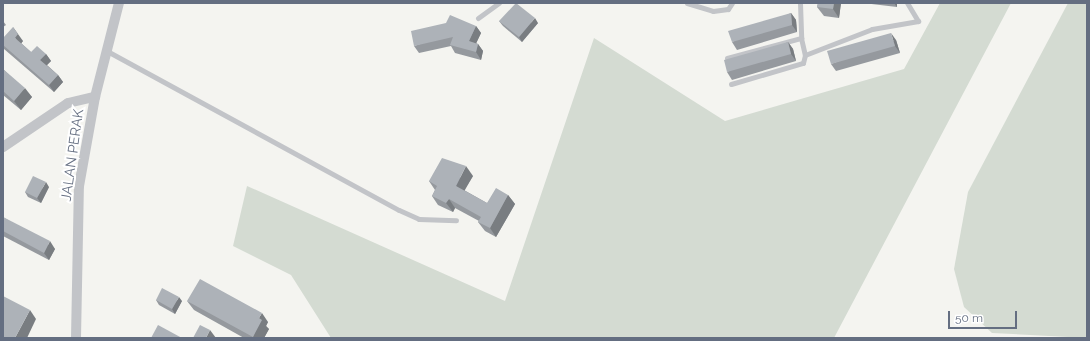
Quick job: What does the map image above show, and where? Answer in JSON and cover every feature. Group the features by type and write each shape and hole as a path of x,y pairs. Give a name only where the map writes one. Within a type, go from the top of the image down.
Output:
{"street":[{"name":"JALAN PERAK","path":"76,338 79,186 95,97 119,3"},
{"path":"3,147 68,103 95,97"}],"lane":[{"path":"478,18 499,3"},
{"path":"687,3 713,11 728,8 732,3"},
{"path":"731,84 803,63 806,54 801,38 800,3"},
{"path":"806,54 872,29 918,21 907,3"},
{"path":"727,58 801,38"},
{"path":"107,51 399,210 419,219 456,220"}],"shaded area":[{"path":"940,3 1011,3 834,338 331,338 291,275 233,246 247,186 505,301 594,38 725,121 904,69"},
{"path":"1068,3 1087,3 1087,338 992,333 964,307 954,269 968,192"}],"building":[{"path":"516,3 535,18 519,37 499,21"},
{"path":"818,3 834,3 833,9 817,7"},
{"path":"791,13 792,25 732,42 728,31"},
{"path":"450,15 476,26 469,41 478,44 476,52 450,45 453,37 414,46 411,31 446,23"},
{"path":"13,27 18,34 15,38 31,52 37,46 46,54 40,60 58,75 49,85 3,45 3,38"},
{"path":"891,33 895,46 831,64 827,51"},
{"path":"788,42 791,54 727,72 724,60"},
{"path":"3,69 25,88 14,101 3,91"},
{"path":"442,158 466,166 456,186 487,203 496,188 508,195 490,228 478,222 481,217 449,199 446,203 432,196 437,186 429,181"},
{"path":"33,176 46,182 37,198 25,192"},
{"path":"3,217 50,241 44,253 3,231"},
{"path":"200,279 262,313 259,318 262,320 253,337 187,301"},
{"path":"162,288 179,297 172,309 156,300"},
{"path":"3,296 30,310 15,338 3,338"},
{"path":"158,325 182,338 151,338"},
{"path":"200,325 210,330 206,338 193,338"}]}
